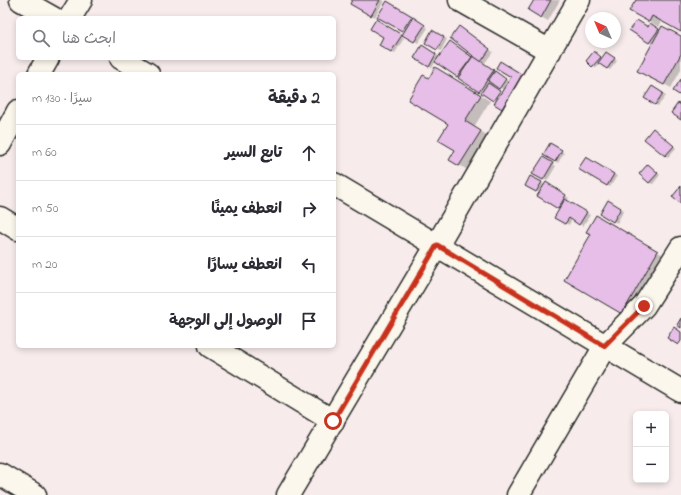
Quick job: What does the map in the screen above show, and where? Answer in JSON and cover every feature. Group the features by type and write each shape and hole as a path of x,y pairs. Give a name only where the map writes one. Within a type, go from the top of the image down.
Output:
{"street":[{"path":"21,0 49,16"},
{"path":"71,16 81,0"},
{"path":"460,0 550,51"},
{"path":"288,495 437,245 579,0"},
{"path":"40,72 47,60"},
{"path":"124,60 145,72"},
{"path":"0,144 16,115"},
{"path":"336,185 681,391"},
{"path":"0,218 16,228"},
{"path":"518,495 604,346 644,306 681,248"},
{"path":"213,348 333,421"},
{"path":"0,474 32,494"}],"building":[{"path":"352,0 380,0 371,16 350,4"},
{"path":"534,0 551,0 541,18 528,10"},
{"path":"636,0 681,0 681,32 652,16 649,22 629,11"},
{"path":"387,1 412,16 402,31 377,17"},
{"path":"413,17 425,25 414,42 402,35"},
{"path":"376,19 402,35 391,52 379,45 383,37 370,29"},
{"path":"637,20 648,27 650,23 659,29 649,43 629,30"},
{"path":"459,26 490,49 481,62 450,38"},
{"path":"662,26 681,36 681,54 664,85 637,71"},
{"path":"432,30 444,37 437,50 425,43"},
{"path":"450,41 472,57 457,77 435,62"},
{"path":"422,45 436,54 429,67 414,58"},
{"path":"594,51 601,57 592,67 586,61"},
{"path":"606,52 615,58 607,69 598,63"},
{"path":"473,56 494,70 479,92 458,78"},
{"path":"500,61 523,75 502,109 494,104 511,77 496,68"},
{"path":"435,67 481,95 465,121 481,131 459,166 449,160 455,150 438,140 448,124 408,100 423,75 429,78"},
{"path":"495,71 506,79 499,89 488,81"},
{"path":"681,79 681,96 673,91"},
{"path":"488,83 500,91 493,101 481,93"},
{"path":"652,86 663,93 655,105 644,98"},
{"path":"678,103 681,105 681,120 671,113"},
{"path":"653,128 674,146 665,156 644,139"},
{"path":"550,143 562,150 555,162 543,155"},
{"path":"543,157 553,163 543,180 532,174"},
{"path":"586,157 614,174 607,186 578,169"},
{"path":"648,164 658,173 649,183 639,174"},
{"path":"530,176 542,182 536,192 525,186"},
{"path":"546,182 566,195 558,209 537,196"},
{"path":"681,186 681,204 672,197"},
{"path":"565,199 587,212 579,225 569,218 565,224 554,218"},
{"path":"608,200 621,208 613,222 600,214"},
{"path":"596,215 658,251 622,314 564,280 591,234 586,232"},
{"path":"681,318 681,328 677,325"},
{"path":"674,327 681,332 681,341 678,345 667,338"}],"route":[{"path":"333,421 437,245 604,346 644,306"}]}
